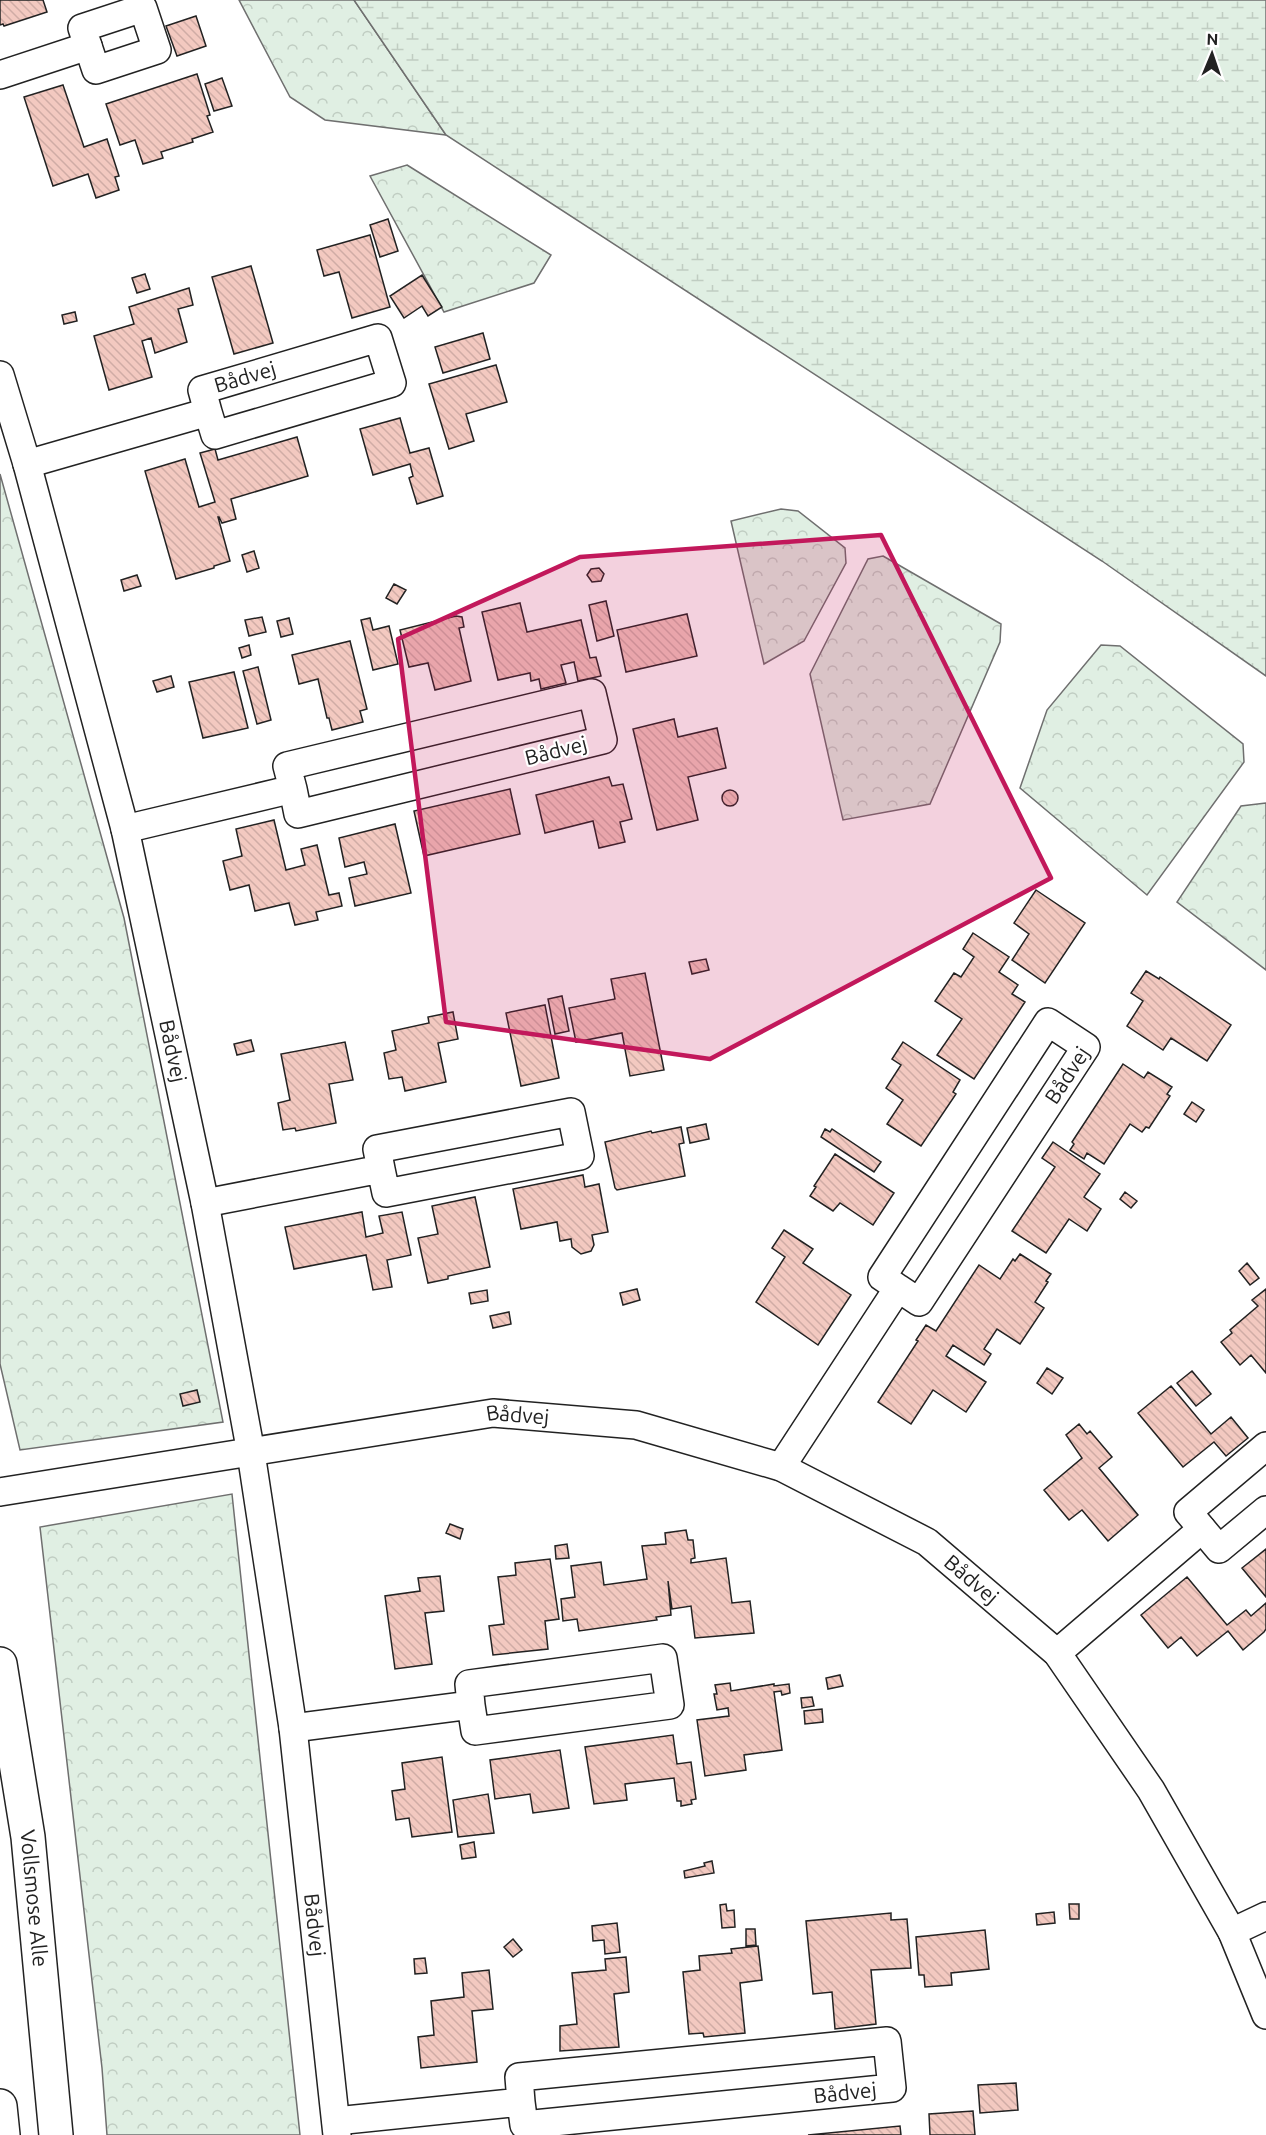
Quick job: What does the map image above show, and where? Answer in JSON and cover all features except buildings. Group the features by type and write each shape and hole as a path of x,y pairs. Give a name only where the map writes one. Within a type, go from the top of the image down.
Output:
{"street":[{"path":"0,75 88,46"},
{"name":"Bådvej","path":"378,338 392,383 215,435 208,412 202,390 378,338"},
{"name":"Bådvej","path":"0,375 27,464 124,829 205,1203 250,1453 293,1728 336,2128 521,2102"},
{"name":"Bådvej","path":"27,464 208,412"},
{"name":"Bådvej","path":"592,693 603,740 298,814 293,789 287,766 592,693"},
{"path":"124,829 293,789"},
{"name":"Bådvej","path":"1048,1022 1086,1047 919,1302 898,1288 882,1277 1048,1022"},
{"path":"571,1112 580,1156 386,1193 381,1169 377,1149 571,1112"},
{"path":"205,1203 381,1169"},
{"path":"781,1467 898,1288"},
{"name":"Bådvej","path":"0,1492 493,1413 636,1425 781,1467 927,1542 1057,1653 1151,1790 1232,1932 1266,2015"},
{"path":"1266,1446 1188,1512 1219,1549 1266,1510"},
{"path":"1057,1653 1202,1529"},
{"path":"663,1658 670,1705 475,1731 471,1705 468,1684 663,1658"},
{"name":"Vollsmose Alle","path":"0,1664 28,1837 56,2135"},
{"path":"293,1728 471,1705"},
{"path":"1232,1932 1266,1916"},
{"name":"Bådvej","path":"887,2041 892,2088 524,2125 521,2102 519,2077 887,2041"},
{"path":"0,2106 3,2135"}],"highlighted area":[{"path":"881,535 1051,878 710,1059 446,1022 398,639 580,557"}],"green space":[{"path":"239,0 354,0 446,135 325,120 290,97"},
{"path":"354,0 1266,0 1266,676 1102,561 446,135"},
{"path":"407,165 551,255 534,283 444,312 370,176"},
{"path":"0,474 124,918 223,1422 20,1450 0,1364"},
{"path":"781,509 798,511 845,548 846,563 804,641 764,664 731,521"},
{"path":"883,556 1001,624 1000,642 930,804 843,820 810,674 868,559"},
{"path":"1101,645 1120,646 1243,744 1244,762 1147,895 1020,788 1047,710"},
{"path":"1266,803 1266,970 1177,902 1241,806"},
{"path":"232,1494 300,2135 107,2135 102,2068 40,1527"}]}
